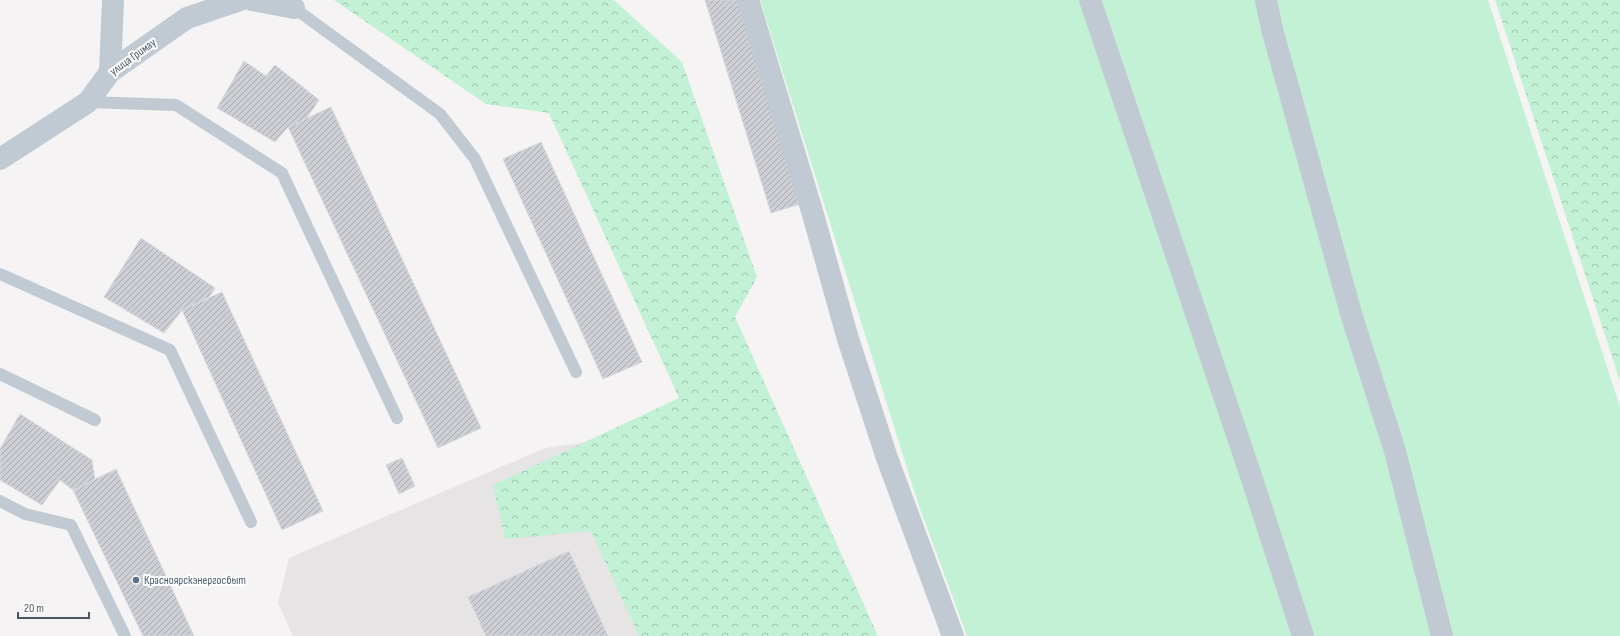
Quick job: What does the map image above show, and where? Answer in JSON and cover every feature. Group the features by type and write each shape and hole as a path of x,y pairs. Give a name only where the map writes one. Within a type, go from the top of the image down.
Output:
{"street":[{"path":"110,72 113,0"},
{"name":"улица Гримау","path":"0,159 88,102 110,72 187,18 240,0"},
{"path":"252,0 294,8"},
{"path":"748,0 812,212 848,339 887,458 953,636"},
{"path":"1090,0 1252,479 1303,636"},
{"path":"1266,0 1272,29 1352,317 1395,451 1442,636"}],"lane":[{"path":"294,8 440,114 475,160 576,372"},
{"path":"88,102 176,105 282,173 397,418"},
{"path":"0,274 170,350 251,522"},
{"path":"0,374 95,420"},
{"path":"0,500 25,514 71,526 125,636"}],"shaded area":[{"path":"737,421 833,636 293,636 278,603 289,558 545,448"}],"green space":[{"path":"334,0 614,0 682,62 757,277 735,317 878,636 639,636 591,531 505,539 493,485 679,398 549,113 486,104"},
{"path":"760,0 1488,0 1620,407 1620,636 967,636 918,503"},
{"path":"1495,0 1620,0 1620,381"}],"building":[{"path":"705,0 737,0 800,204 771,213"},
{"path":"244,61 266,76 275,65 319,100 306,119 288,127 275,142 217,108"},
{"path":"331,107 481,428 438,448 288,127"},
{"path":"541,142 642,362 603,379 503,159"},
{"path":"141,238 215,288 209,297 182,310 164,333 104,297"},
{"path":"222,292 323,511 282,530 182,310"},
{"path":"20,414 92,460 95,480 73,490 60,480 42,505 0,480 0,449"},
{"path":"402,458 415,486 399,494 386,465"},
{"path":"116,469 194,636 143,636 73,490"},
{"path":"569,551 608,636 486,636 468,597"}],"place":[{"name":"Красноярскэнергосбыт","path":"136,580"}]}
